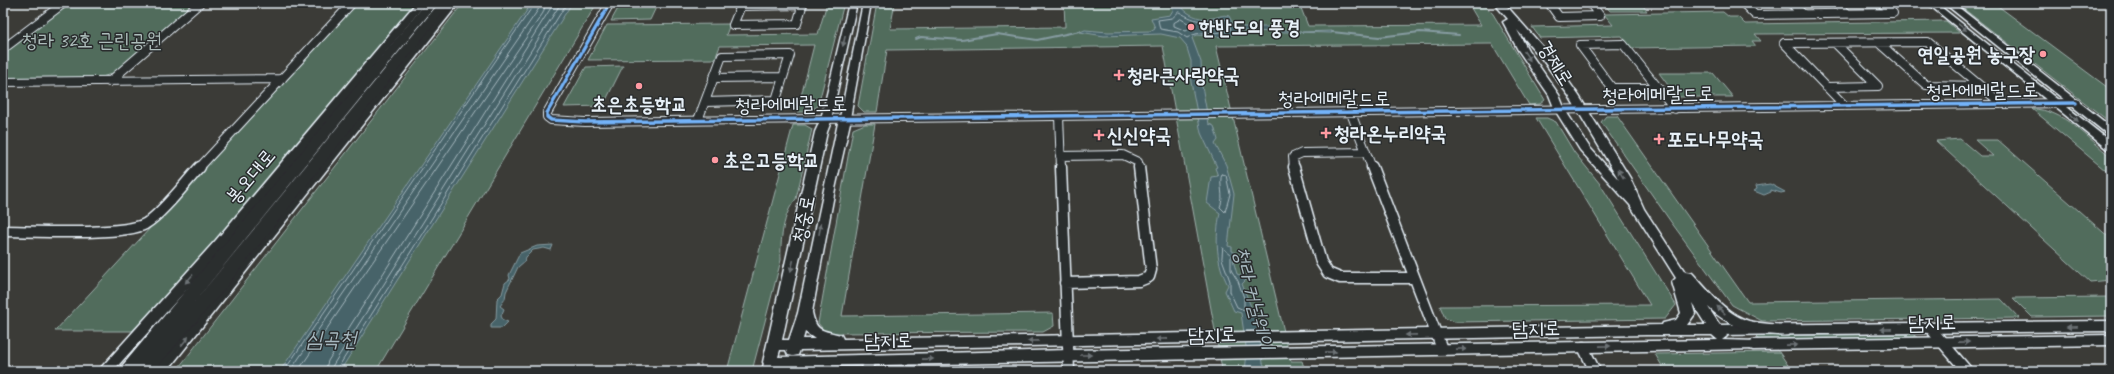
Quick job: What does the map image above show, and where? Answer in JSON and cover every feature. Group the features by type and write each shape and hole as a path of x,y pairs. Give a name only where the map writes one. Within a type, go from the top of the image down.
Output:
{"highway":[{"name":"봉오대로","path":"144,371 217,287 330,137 339,116 432,3"},
{"name":"봉오대로","path":"127,371 204,276 330,137 354,117 445,3"},
{"path":"339,116 404,25"},
{"path":"354,117 430,34"},
{"path":"221,243 330,137"},
{"path":"266,241 330,137"}],"main road":[{"name":"봉오대로","path":"105,371 221,243 422,3"},
{"name":"경제로","path":"1502,7 1546,57 1582,110 1624,178 1638,209 1726,345"},
{"name":"경제로","path":"1502,7 1523,50 1554,95 1560,110 1586,150 1638,209"},
{"name":"청중로","path":"790,366 794,344 805,311 844,118"},
{"name":"청중로","path":"769,367 810,188 821,132 826,119"},
{"path":"1647,330 1677,325 1683,322 1688,314 1684,295 1671,262"},
{"path":"1671,262 1724,314 1748,325 1784,331"},
{"path":"805,311 807,325 811,331 828,338 853,344"},
{"path":"774,345 1716,330"},
{"name":"담지로","path":"769,367 847,360 868,366 1068,355 1292,353 1442,349 1753,345"},
{"path":"810,371 847,360"}],"street":[{"path":"3,44 57,3"},
{"path":"3,49 64,3"},
{"path":"113,83 200,3"},
{"path":"3,82 113,83 208,3"},
{"path":"3,231 124,230 146,224 156,215 346,3"},
{"path":"3,226 122,225 142,219 150,213 352,3"},
{"path":"160,371 266,241 455,3"},
{"name":"청라에메랄드로","path":"610,3 550,108 547,117 551,120 565,122 2076,103"},
{"name":"청중로","path":"826,119 853,3"},
{"name":"청중로","path":"844,118 851,93 867,3"},
{"path":"1549,3 1558,17 1600,16 1590,3"},
{"path":"1743,3 1755,15 1893,13 1881,3"},
{"path":"1791,3 1803,14"},
{"path":"1835,3 1847,13"},
{"path":"1931,3 2111,147"},
{"path":"1948,3 2111,132"},
{"path":"803,4 797,24 733,25 741,5 803,4"},
{"path":"1845,106 1784,43 1928,42 2002,104"},
{"path":"1826,87 1878,86 1835,43"},
{"path":"1879,43 1926,84 1980,86"},
{"path":"1658,88 1612,88 1580,45 1623,44 1675,109"},
{"path":"698,120 722,56 790,55 776,100 705,102"},
{"path":"714,78 783,77"},
{"path":"3,86 277,81"},
{"path":"1351,113 1442,349"},
{"path":"1059,116 1069,371"},
{"path":"1366,152 1302,153 1293,157 1293,163 1321,262 1328,273 1340,278 1414,278"},
{"path":"1060,156 1123,155 1130,156 1138,162 1151,270 1149,277 1139,281 1066,283"},
{"path":"1716,330 1784,331 2111,326"},
{"path":"1931,329 1967,371"},
{"name":"담지로","path":"1753,345 2111,340"},
{"path":"1583,347 1595,371"}],"green space":[{"name":"청라 32호 근린공원","path":"70,3 193,3 114,73 99,78 3,78 3,54"},
{"path":"358,3 417,3 242,211 170,292 132,331 55,331"},
{"path":"463,3 597,3 376,371 176,371"},
{"path":"621,3 658,3 650,20 611,21"},
{"path":"827,3 844,3 818,106 808,112 797,112 814,45 720,46 715,59 588,60 607,25 730,24 726,35 818,34"},
{"path":"877,3 895,3 890,29 1065,27 1064,3 1299,3 1308,26 1481,25 1468,3 1483,3 1493,14 1545,100 1540,104 1529,105 1492,44 1216,46 1291,361 1302,361 1305,371 1144,371 1222,369 1163,46 887,50 877,112 864,112 858,106"},
{"path":"1603,3 1641,3 1647,11 1610,11"},
{"path":"1956,3 1994,3 2111,90 2111,123"},
{"path":"1723,12 1729,17 1738,17 1745,24 1946,21 1960,33 1755,34 1761,41 1752,41 1756,46 1631,48 1622,36 1540,38 1532,27 1613,25 1604,14"},
{"path":"623,66 603,106 564,107 586,67"},
{"path":"1659,73 1713,73 1733,97 1677,97"},
{"path":"2032,109 2043,110 2065,119 2084,133 2111,157 2111,175"},
{"path":"1606,116 1617,116 1748,302 2001,299 2019,318 1762,321 1732,305 1671,222 1601,122"},
{"path":"1536,118 1547,118 1556,122 1574,152 1600,184 1676,305 1665,319 1454,322 1445,318 1440,306 1650,305"},
{"path":"865,124 875,124 842,316 1053,313 1054,326 1043,332 826,333 818,323 853,129"},
{"path":"793,125 805,125 812,129 796,199 785,219 781,244 781,260 752,371 727,371"},
{"path":"1960,139 1980,156 1993,156 1975,140 1998,140 2111,239 2111,280 2090,282 1936,141"},
{"path":"2111,297 2111,316 2032,317 2013,298"},
{"path":"1912,334 1917,337 1760,340 1756,338 1758,336"},
{"path":"1779,352 1792,371 1665,371 1655,354"}],"water":[{"name":"심곡천","path":"532,3 572,3 340,371 280,371"},
{"path":"1171,3 1179,3 1193,16 1208,19 1227,15 1234,26 1238,27 1268,27 1298,32 1332,31 1332,33 1241,31 1225,37 1197,35 1192,38 1201,62 1202,86 1209,124 1214,126 1218,140 1215,144 1226,165 1234,194 1228,246 1232,247 1232,251 1244,258 1249,264 1249,277 1242,284 1257,322 1263,363 1265,367 1276,371 1245,371 1247,353 1241,313 1234,311 1225,291 1228,285 1219,259 1217,232 1220,213 1207,203 1211,177 1218,176 1215,168 1217,167 1201,133 1191,82 1191,61 1186,45 1180,38 1161,34 1104,36 1080,32 1085,30 1108,32 1150,31 1155,28 1151,18 1170,15 1173,10","holes":["1239,256 1248,266 1248,271 1245,277 1237,274 1233,260"]},
{"path":"1770,184 1785,192 1781,193 1771,190 1771,192 1764,195 1754,191 1757,189 1756,186"},
{"path":"553,245 551,250 544,248 533,250 526,257 525,261 518,267 506,292 505,299 500,306 504,309 501,316 503,320 508,322 502,328 491,328 491,324 496,319 497,299 502,294 505,283 510,279 509,275 520,253 537,246"}],"waterway":[{"path":"916,39 921,37 962,40 997,34 1037,40 1080,31"},
{"path":"1332,32 1379,37 1420,32 1459,35"}],"cycle path":[{"path":"610,3 547,113 547,117 551,120 585,122 2076,103"}],"place":[{"name":"한반도의 풍경","path":"1191,27"},
{"name":"연일공원 농구장","path":"2043,54"},
{"name":"청라큰사랑약국","path":"1119,75"},
{"name":"초은초등학교","path":"639,86"},
{"name":"청라온누리약국","path":"1326,133"},
{"name":"신신약국","path":"1099,135"},
{"name":"포도나무약국","path":"1659,139"},
{"name":"초은고등학교","path":"715,160"}],"water label":[{"name":"청라 커널웨이","path":"1254,298"}]}
